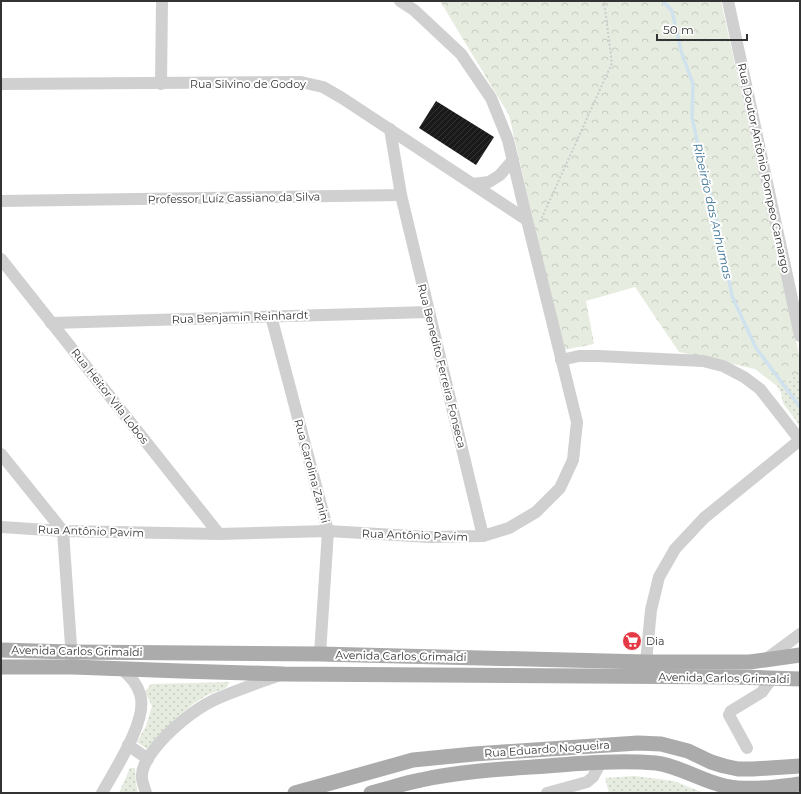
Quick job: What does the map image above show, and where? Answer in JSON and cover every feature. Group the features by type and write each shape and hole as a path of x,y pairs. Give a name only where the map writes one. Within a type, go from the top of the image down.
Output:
{"main road":[{"name":"Avenida Carlos Grimaldi","path":"1,650 320,654 646,662 750,662 800,655"},
{"name":"Avenida Carlos Grimaldi","path":"1,667 72,667 284,674 728,677 800,679"},
{"name":"Rua Eduardo Nogueira","path":"295,793 413,760 474,754 638,744 661,744 688,751 711,762 738,769 800,766"},
{"name":"Rua Eduardo Nogueira","path":"382,792 421,780 460,774 601,762 658,763 725,786 772,788 800,784"}],"street":[{"path":"161,84 162,1"},
{"name":"Rua Antônio Pavim","path":"1,527 64,531 219,534 328,531 429,537 483,536 509,528 536,512 560,488 573,460 577,422 508,140 491,98 461,54 414,10 400,1"},
{"name":"Rua Doutor Antônio Pompeo Camargo","path":"728,1 800,336"},
{"name":"Rua Silvino de Godoy","path":"1,84 301,82 323,87 527,220"},
{"path":"390,130 401,195"},
{"path":"473,184 489,182 500,175 513,160"},
{"name":"Professor Luíz Cassiano da Silva","path":"1,201 401,195"},
{"name":"Rua Benedito Ferreira Fonseca","path":"401,195 483,536"},
{"name":"Rua Heitor Vila Lobos","path":"1,258 219,534"},
{"name":"Rua Benjamin Reinhardt","path":"51,323 429,312"},
{"name":"Rua Carolina Zanini","path":"271,316 328,531 320,654"},
{"path":"562,360 579,356 598,356 703,361 723,366 744,377 760,389 800,440 704,518 675,548 659,576 652,603 646,662"},
{"path":"1,454 64,531 72,667"},
{"path":"765,660 800,634"},
{"path":"102,793 128,745 139,718 142,706 141,694 134,681 122,669"},
{"path":"146,793 141,777 143,768 158,744 186,717 213,700 284,674"},
{"path":"747,748 729,715 731,711 762,692 772,678"},
{"path":"128,745 148,759"},
{"path":"547,793 587,782 593,777 601,762"}],"path":[{"path":"532,240 612,63 604,1"}],"green space":[{"path":"440,1 721,1 800,359 800,374 777,386 755,369 679,352 635,287 586,301 594,344 563,350 509,115"},
{"path":"800,374 800,426 783,403 781,393 777,386"},
{"path":"230,682 226,688 207,695 193,704 179,716 147,749 137,742 146,726 152,706 145,692 151,684"},
{"path":"130,768 135,768 138,793 119,793"},
{"path":"634,776 674,781 704,793 609,793 605,778"}],"building":[{"path":"436,101 494,137 476,165 419,128"}],"waterway":[{"name":"Ribeirão das Anhumas","path":"663,1 672,11 681,51 693,84 692,117 721,238 732,296 756,348 800,407"}],"place":[{"name":"Dia","path":"632,641"}]}
